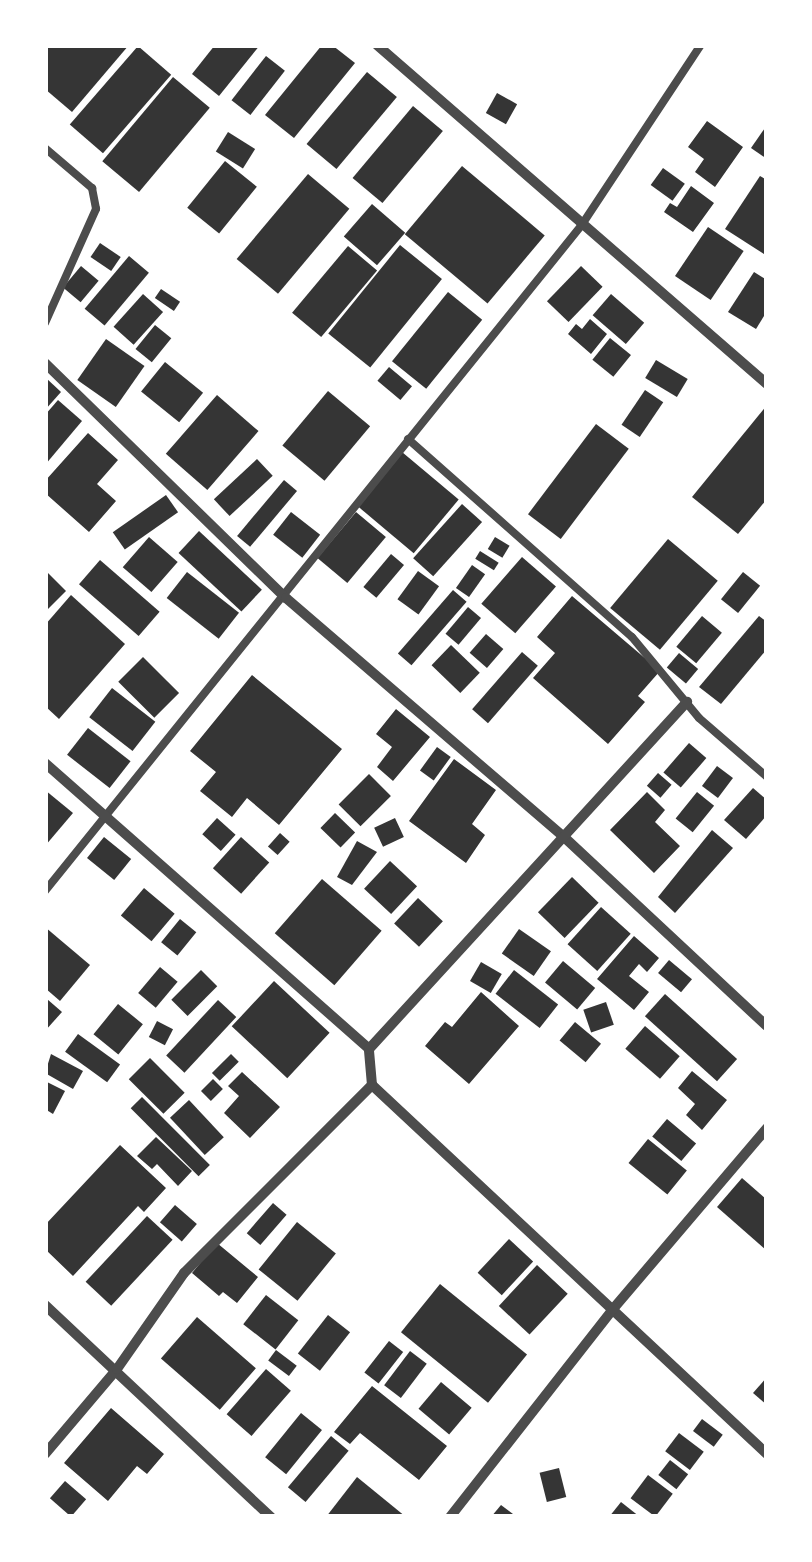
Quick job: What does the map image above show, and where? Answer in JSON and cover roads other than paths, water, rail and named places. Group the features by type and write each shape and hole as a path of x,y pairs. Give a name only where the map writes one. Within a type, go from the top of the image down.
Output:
{"street":[{"path":"377,45 767,384"},
{"path":"45,364 286,598 564,836 767,1026"},
{"path":"369,1049 687,702"},
{"path":"45,764 369,1049 372,1085 767,1454"},
{"path":"45,1454 116,1370 184,1273 372,1085"},
{"path":"450,1517 614,1310 767,1128"},
{"path":"45,1304 271,1517"}],"lane":[{"path":"45,891 286,598 581,226 701,45"},
{"path":"45,148 92,188 96,209 45,323"},
{"path":"408,440 632,638 699,718 767,776"}]}
